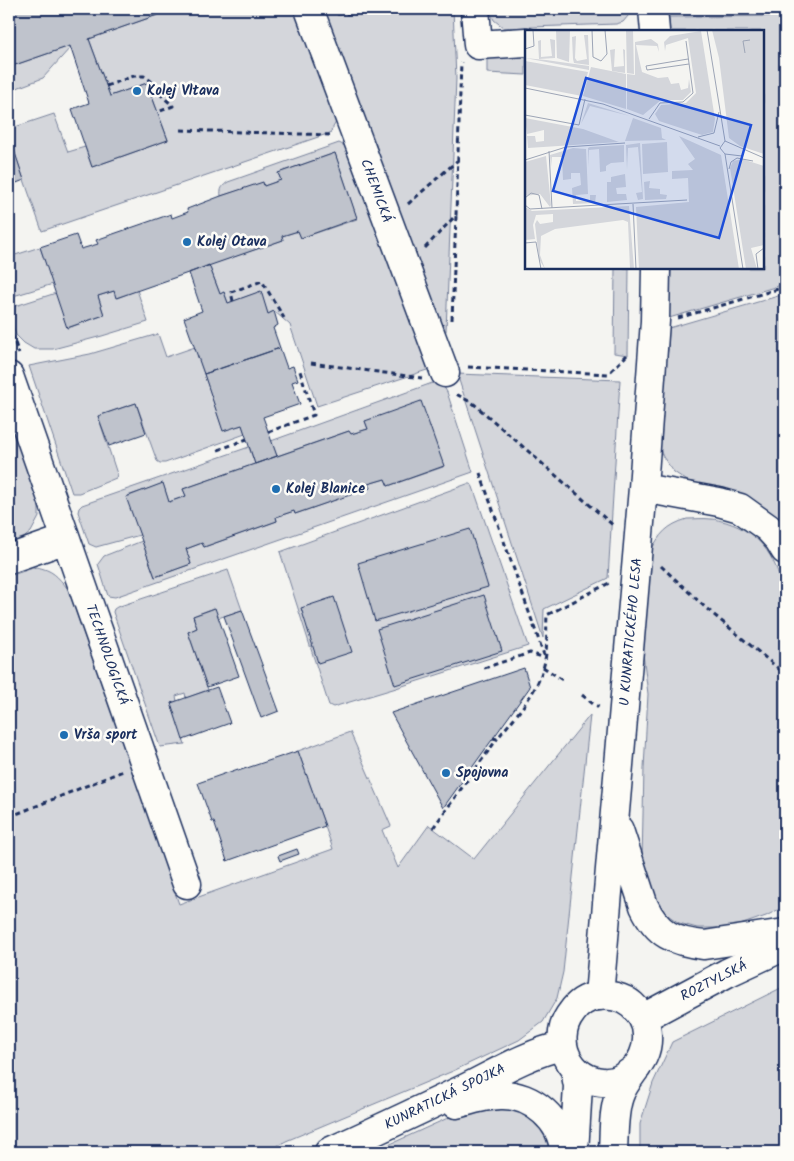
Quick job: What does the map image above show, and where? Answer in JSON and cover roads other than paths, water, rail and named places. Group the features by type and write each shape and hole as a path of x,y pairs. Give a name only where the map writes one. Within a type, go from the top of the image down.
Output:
{"street":[{"path":"475,9 478,45 525,42"},
{"name":"CHEMICKÁ","path":"310,12 433,344 442,383"},
{"name":"U KUNRATICKÉHO LESA","path":"599,996 643,488 655,321 656,269"},
{"name":"TECHNOLOGICKÁ","path":"9,376 187,884"},
{"path":"643,488 719,502 740,508 768,528 780,540 785,550"},
{"path":"9,559 66,539"},
{"path":"615,816 648,916 663,932 681,941 704,945 785,932"},
{"name":"ROZTYLSKÁ","path":"643,1018 727,973 785,946"},
{"path":"613,1152 616,1112 620,1095 624,1085 645,1056 648,1042 647,1028 643,1018 631,1004 618,997 604,995 589,998 576,1006 567,1017 562,1031 562,1046 567,1059 576,1070 587,1078 600,1082 614,1081 627,1076 637,1067"},
{"name":"KUNRATICKÁ SPOJKA","path":"329,1152 515,1064 551,1048 562,1046"},
{"path":"574,1152 578,1086 576,1070"},
{"path":"401,1119 480,1098 502,1095 516,1096 537,1106 549,1117 560,1135 564,1152"}],"place":[{"name":"Kolej Vltava","path":"137,91"},
{"name":"Kolej Otava","path":"187,242"},
{"name":"Kolej Blanice","path":"276,489"},
{"name":"Vrša sport","path":"64,735"},
{"name":"Spojovna","path":"446,773"}]}
